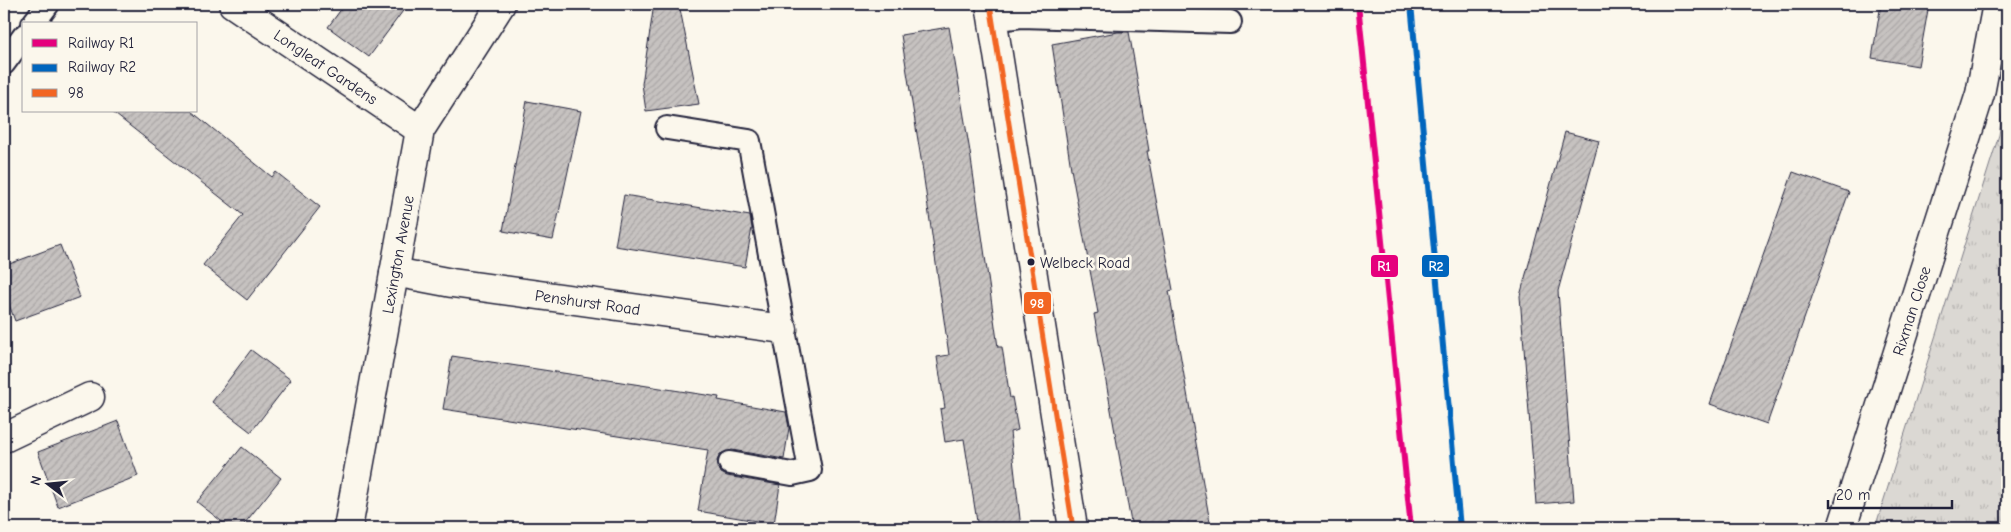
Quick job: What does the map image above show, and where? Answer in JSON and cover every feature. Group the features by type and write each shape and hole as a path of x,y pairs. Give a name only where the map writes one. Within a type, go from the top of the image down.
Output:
{"street":[{"name":"Longleat Gardens","path":"233,4 420,130"},
{"name":"Lexington Avenue","path":"348,528 420,130 501,4"},
{"name":"Rixman Close","path":"1842,528 1980,94 1997,4"},
{"path":"991,12 1073,528"},
{"name":"Penshurst Road","path":"394,272 452,283 783,329"},
{"path":"4,438 90,397"}],"lane":[{"path":"34,22 48,4"},
{"path":"991,12 1022,16 1230,22"},
{"path":"4,63 22,39"},
{"path":"667,128 749,141 810,470 792,474 730,463"}],"green space":[{"path":"2007,82 2007,528 1875,528 1999,135"}],"building":[{"path":"345,4 408,4 369,57 328,27"},
{"path":"654,4 679,4 699,104 646,111 642,84"},
{"path":"1881,4 1929,4 1918,66 1872,58"},
{"path":"949,27 970,152 998,347 1002,347 1010,398 1012,397 1018,430 1010,432 1021,528 978,528 964,439 945,442 940,409 945,408 937,357 949,355 901,35"},
{"path":"1118,32 1129,32 1149,151 1147,151 1173,290 1169,291 1211,528 1132,528 1094,314 1098,313 1071,169 1052,44"},
{"path":"527,101 581,111 553,240 503,231"},
{"path":"112,112 192,112 272,177 276,172 320,207 247,300 203,265 243,215"},
{"path":"1565,132 1599,141 1558,291 1574,501 1536,504 1520,296"},
{"path":"1793,172 1849,192 1767,424 1710,404"},
{"path":"624,195 750,216 752,228 745,267 615,246"},
{"path":"60,245 80,297 15,321 4,291 4,266"},
{"path":"251,350 291,380 251,432 212,402"},
{"path":"452,356 719,397 718,400 786,412 789,428 784,459 732,450 720,454 717,461 721,473 727,476 780,485 774,524 698,511 708,450 443,409"},
{"path":"118,421 138,476 58,507 38,452"},
{"path":"242,447 281,478 241,528 230,528 197,502"}],"rail line":[{"name":"R1","path":"1358,4 1411,528"},
{"name":"R2","path":"1411,4 1460,528"}],"transit line":[{"name":"98","path":"990,4 1073,528"}],"place":[{"name":"Welbeck Road","path":"1031,262"}]}
